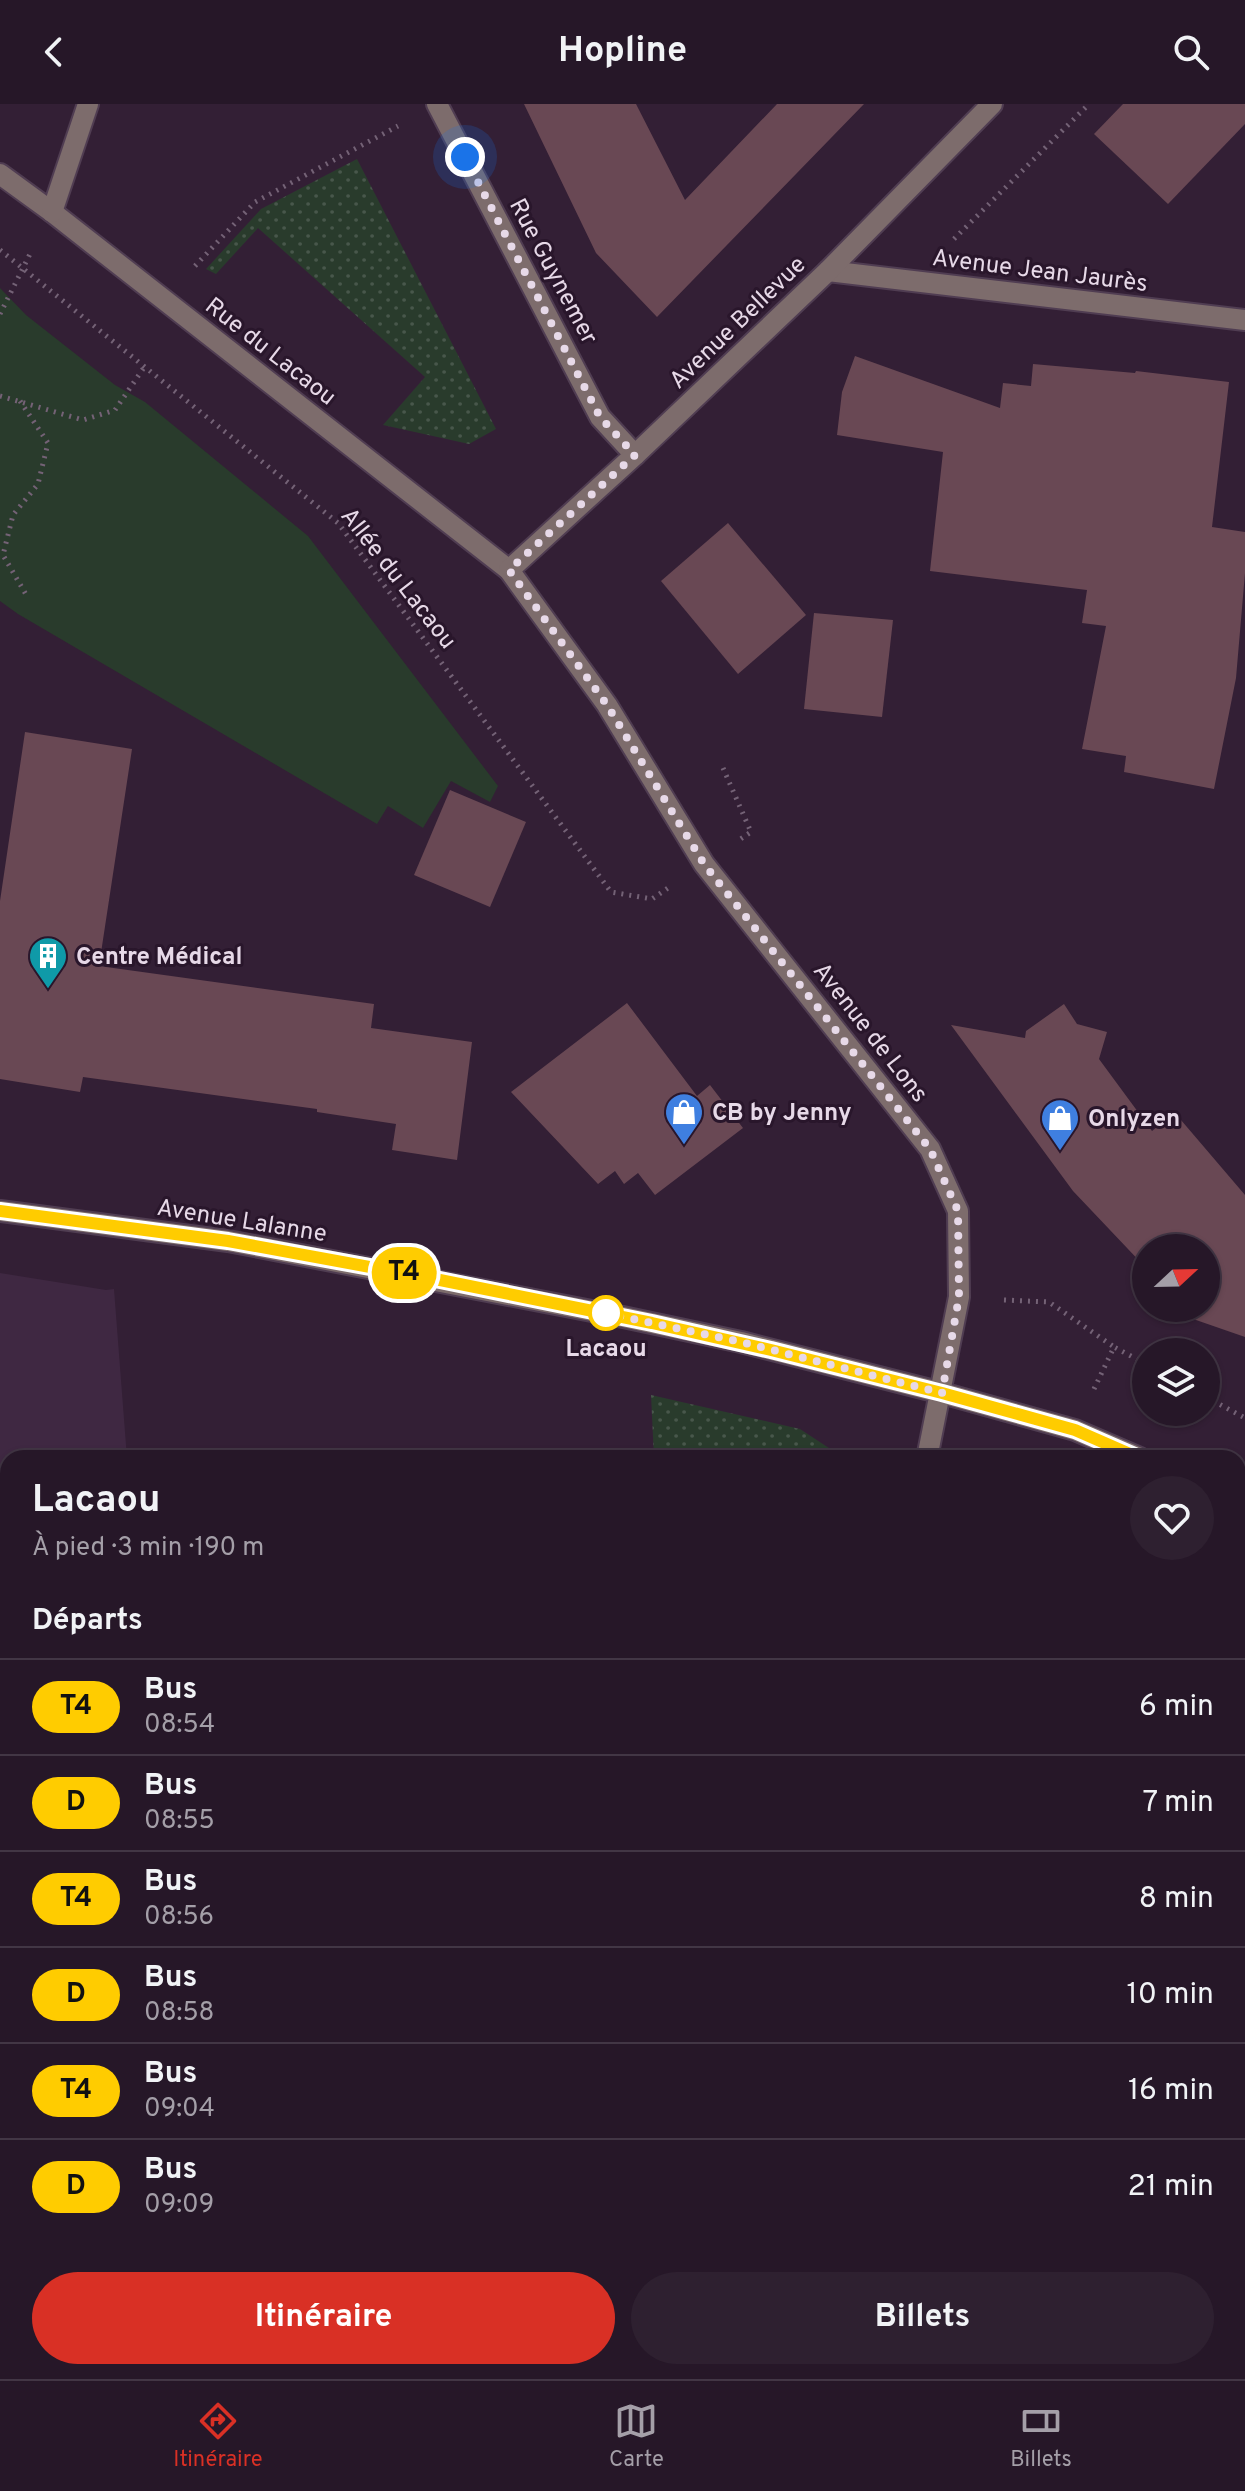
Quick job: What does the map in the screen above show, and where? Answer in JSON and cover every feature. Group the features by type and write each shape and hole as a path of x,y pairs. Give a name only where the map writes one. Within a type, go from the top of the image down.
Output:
{"street":[{"path":"52,212 88,104"},
{"name":"Rue Guynemer","path":"438,104 600,417 635,455"},
{"name":"Avenue Bellevue","path":"509,570 828,271 992,104"},
{"name":"Rue du Lacaou","path":"0,174 509,570"},
{"name":"Avenue Jean Jaurès","path":"828,271 1245,320"},
{"name":"Avenue de Lons","path":"509,570 607,705 704,864 930,1149 958,1211 959,1297 929,1450"},
{"name":"Avenue Lalanne","path":"0,1211 228,1241 430,1278 741,1342 942,1393"},
{"path":"942,1393 1075,1430 1121,1450"}],"path":[{"path":"164,300 255,202 438,104"},
{"path":"912,281 1089,104"},
{"path":"0,314 52,212"},
{"name":"Allée du Lacaou","path":"0,250 338,523 611,892 652,899"},
{"path":"0,396 83,420 115,410 145,366"},
{"path":"20,401 48,443 38,484 13,515 3,555 28,598"},
{"path":"959,1297 1049,1302 1132,1357"},
{"path":"1075,1430 1114,1347"},
{"path":"1220,1405 1245,1418"}],"shaded area":[{"path":"0,1273 114,1289 126,1450 0,1450"}],"green space":[{"path":"357,159 496,429 469,444 383,425 425,377 258,228 216,274 206,269 261,209"},
{"path":"0,288 26,315 115,385 145,402 308,536 498,786 490,802 451,781 423,828 388,806 377,824 0,601"},
{"path":"651,1395 800,1429 832,1450 654,1450"}],"building":[{"path":"524,104 636,104 685,200 777,104 864,104 657,317 596,253"},
{"path":"1123,104 1245,104 1245,124 1168,204 1094,134"},
{"path":"855,356 1000,408 1003,383 1031,386 1033,364 1136,371 1229,382 1212,527 1245,532 1245,573 1236,678 1214,789 1124,772 1126,756 1082,749 1106,626 1082,623 1087,590 930,571 943,452 837,435 842,392"},
{"path":"728,523 806,615 738,674 661,581"},
{"path":"814,613 893,620 882,717 804,709"},
{"path":"25,732 132,749 99,966 374,1004 371,1028 472,1042 457,1160 392,1150 396,1124 317,1112 317,1109 83,1077 80,1092 0,1079 0,901"},
{"path":"450,790 526,822 490,907 414,875"},
{"path":"627,1003 697,1096 710,1085 743,1128 655,1195 638,1173 624,1184 615,1171 598,1184 511,1092"},
{"path":"1064,1004 1077,1024 1107,1032 1099,1059 1152,1131 1175,1113 1245,1195 1245,1337 1202,1322 1220,1322 1220,1234 1132,1234 1132,1253 1073,1191 951,1025 1025,1038 1026,1031"}],"bus line":[{"name":"T4","path":"0,1211 228,1241 652,1323 942,1393 1075,1430 1121,1450"}],"place":[{"name":"Centre Médical","path":"48,990"},
{"name":"CB by Jenny","path":"684,1146"},
{"name":"Onlyzen","path":"1060,1152"},
{"name":"Lacaou","path":"606,1313"}],"route":[{"path":"465,157 600,417 635,455 509,570 607,705 704,864 930,1149 958,1211 959,1297 942,1393 741,1342 595,1311 606,1313"}]}
